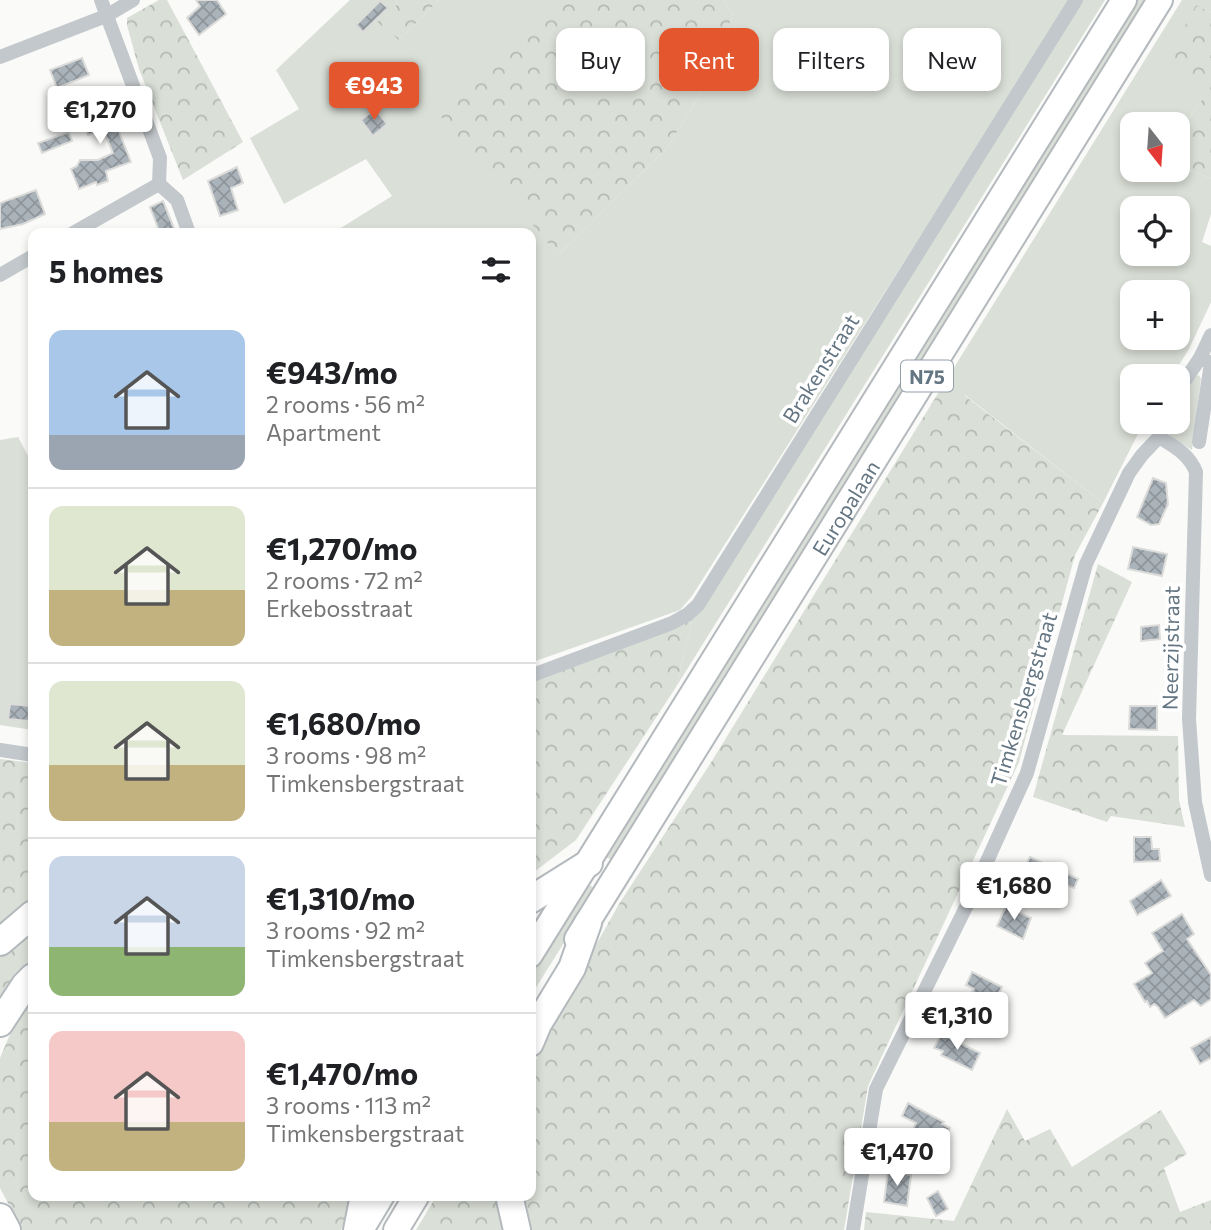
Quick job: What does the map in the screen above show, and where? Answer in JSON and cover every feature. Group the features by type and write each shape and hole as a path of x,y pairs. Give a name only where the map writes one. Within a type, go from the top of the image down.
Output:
{"highway":[{"name":"Europalaan","path":"536,946 1124,0"},
{"name":"Europalaan","path":"536,1004 1160,0"},
{"path":"536,896 589,863"},
{"path":"0,942 28,918"},
{"path":"536,1029 572,968 587,923"},
{"path":"0,1023 28,982"},
{"path":"359,1230 363,1201"},
{"path":"359,1230 378,1201"},
{"path":"396,1230 413,1201"},
{"path":"510,1201 517,1230"},
{"path":"0,1217 7,1230"}],"street":[{"path":"101,0 160,158 159,184"},
{"path":"0,57 106,16 133,0"},
{"name":"Brakenstraat","path":"536,674 672,623 698,605 1076,0"},
{"path":"83,228 159,184"},
{"path":"159,184 177,200 187,228"},
{"path":"0,275 28,259"},
{"path":"1190,373 1211,335"},
{"path":"1199,442 1211,363 1200,358"},
{"name":"Timkensbergstraat","path":"853,1230 876,1089 969,901 1027,773 1086,564 1129,472 1160,434"},
{"name":"Neerzijstraat","path":"1159,438 1185,453 1196,472 1189,719 1195,802 1211,875"},
{"path":"0,750 28,754"}],"green space":[{"path":"159,0 167,0 243,142 183,180 139,69 127,25 127,18"},
{"path":"350,0 397,0 395,10 399,40 439,0 557,0 558,255 667,148 702,91 759,91 759,28 728,28 733,14 723,0 1070,0 692,596 680,610 536,661 536,228 341,228 392,196 366,159 284,204 250,138 299,109 276,70"},
{"path":"397,0 439,0 399,40 377,22 395,10"},
{"path":"556,0 723,0 733,14 728,28 659,28 659,91 702,91 667,148 558,255 439,114"},
{"path":"1083,0 1105,0 676,687 693,617"},
{"path":"1136,0 1151,0 614,861 604,856"},
{"path":"1182,0 1211,0 1211,13 1195,5 1204,97 1190,117 1190,112 1120,112 1120,182 1190,182 1190,170 1211,179 1211,214 1202,242 1211,246 1211,302 1190,347 1190,280 1120,280 1120,350 1188,350 1180,364 1120,364 1120,434 1138,434 1103,503 965,395 937,395"},
{"path":"1196,5 1211,13 1211,179 1190,170 1190,117 1204,97 1164,66"},
{"path":"1199,375 1201,379 1192,450 1169,434 1190,434 1190,386"},
{"path":"937,395 964,395 1103,503 1075,555 1019,762 868,1086 844,1230 532,1230 525,1201 536,1201 536,1060 550,1027 619,904 710,764"},
{"path":"18,437 28,456 28,729 0,725 0,440"},
{"path":"1098,564 1132,582 1062,735 1178,736 1179,800 1185,827 1111,816 1107,822 1033,797"},
{"path":"693,617 676,687 576,840 536,870 536,679"},
{"path":"0,759 28,762 28,903 16,909 0,925"},
{"path":"588,884 597,890 536,987 536,967"},
{"path":"28,929 28,972 0,1000 0,954"},
{"path":"28,1001 28,1201 351,1201 341,1230 22,1230 0,1188 0,1058 20,1011"},
{"path":"1007,1109 1025,1141 1050,1129 1072,1167 1161,1110 1187,1154 1164,1168 1180,1212 1211,1200 1211,1230 864,1230 866,1212 954,1221"},
{"path":"433,1201 499,1201 504,1230 416,1230"}],"building":[{"path":"196,0 217,0 226,14 199,35 187,18 200,6"},
{"path":"380,1 388,8 363,32 356,25"},
{"path":"82,58 89,75 57,88 50,70"},
{"path":"106,99 131,162 106,171 108,181 97,185 96,182 79,189 71,169 77,166 80,160 98,160 113,153 103,129 88,135 78,109"},
{"path":"375,109 387,124 373,136 361,120"},
{"path":"69,132 72,141 42,153 38,143"},
{"path":"237,167 243,183 231,188 238,210 220,216 208,181"},
{"path":"36,190 45,214 23,224 0,229 0,203"},
{"path":"163,201 174,228 158,228 150,207"},
{"path":"1153,478 1166,483 1168,504 1159,524 1151,525 1137,517"},
{"path":"1133,547 1167,554 1162,576 1128,569"},
{"path":"1159,625 1160,639 1141,641 1141,627"},
{"path":"10,704 28,706 28,721 8,719"},
{"path":"1130,706 1157,706 1157,730 1129,729"},
{"path":"1134,837 1151,837 1152,849 1159,849 1160,861 1134,862"},
{"path":"1030,857 1078,879 1074,888 1043,877 1038,885 1020,877"},
{"path":"1161,880 1171,896 1137,915 1130,901"},
{"path":"1006,906 1031,918 1023,939 997,926"},
{"path":"1182,914 1194,934 1187,939 1211,975 1211,999 1201,1006 1194,1000 1165,1018 1158,1007 1154,1004 1150,1007 1147,1001 1145,1002 1134,984 1152,973 1145,963 1163,951 1152,933"},
{"path":"972,972 1002,987 995,1002 972,992 974,989 966,985"},
{"path":"941,1034 980,1053 972,1070 941,1055 943,1051 934,1048"},
{"path":"1211,1037 1211,1058 1200,1064 1191,1048"},
{"path":"908,1103 950,1128 936,1159 923,1146 923,1151 907,1142 916,1123 902,1116"},
{"path":"888,1171 911,1175 907,1206 884,1202"},
{"path":"938,1191 948,1209 936,1216 927,1198"}]}
